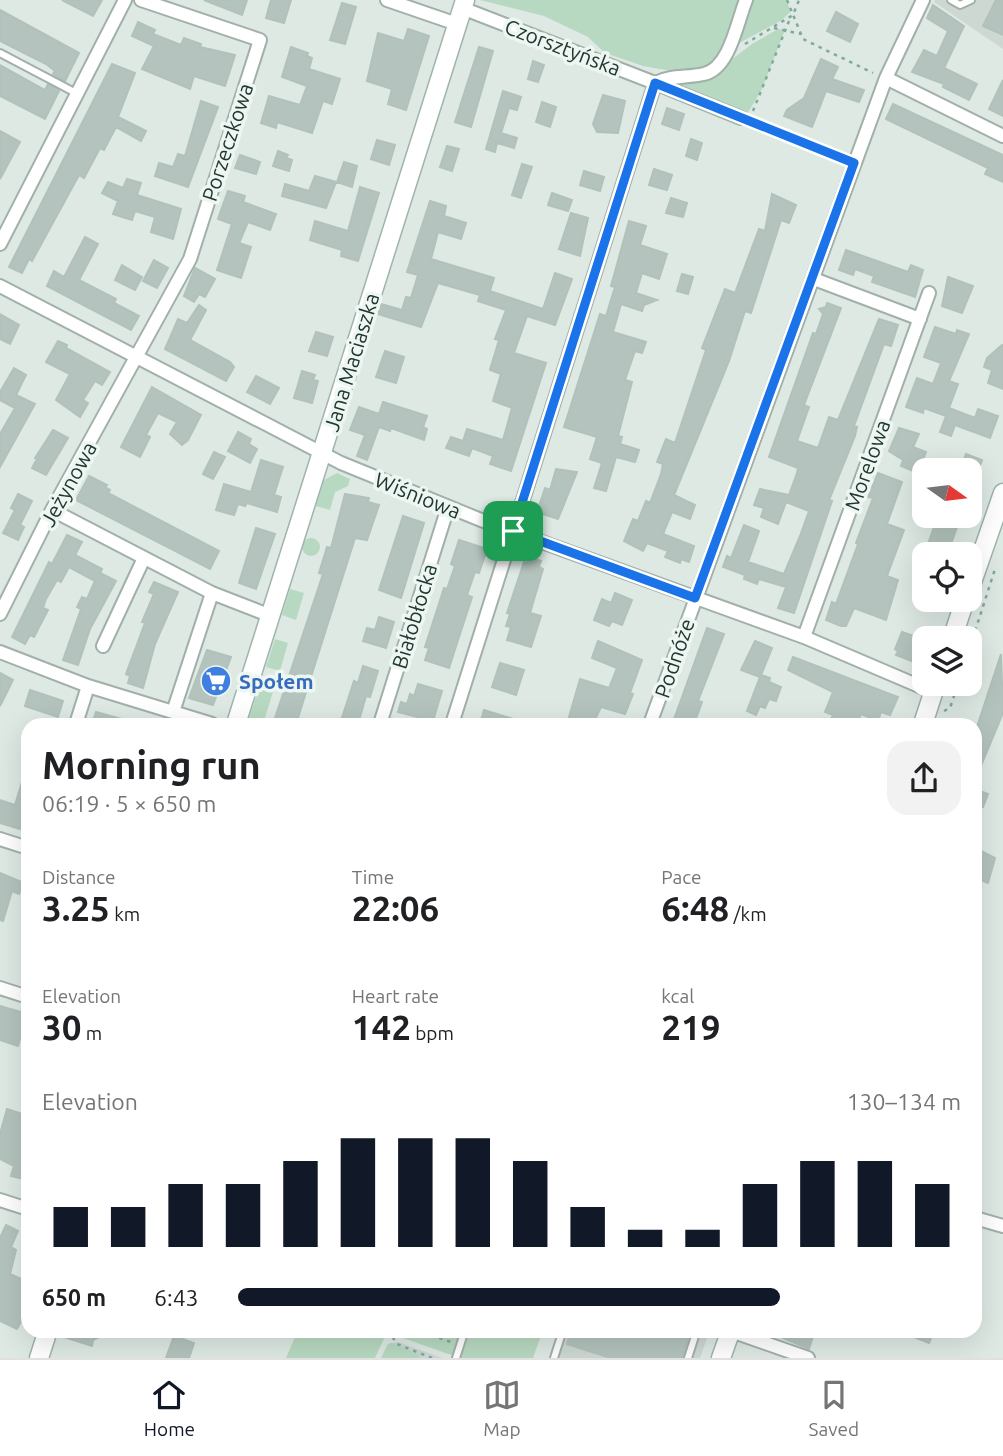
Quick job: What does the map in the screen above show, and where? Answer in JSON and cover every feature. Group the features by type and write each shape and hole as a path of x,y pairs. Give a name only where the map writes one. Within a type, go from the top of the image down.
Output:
{"street":[{"path":"0,244 125,0"},
{"name":"Porzeczkowa","path":"139,357 190,259 260,40 141,0"},
{"name":"Czorsztyńska","path":"387,0 461,11 741,118"},
{"path":"454,718 655,83 672,75 704,74 716,68 724,56 746,0"},
{"name":"Podnóże","path":"652,718 886,78 923,0"},
{"name":"Jana Maciaszka","path":"238,718 461,11"},
{"path":"886,78 1003,136"},
{"path":"814,278 920,319"},
{"name":"Wiśniowa","path":"0,286 322,454 448,507 912,679"},
{"name":"Morelowa","path":"804,637 929,293"},
{"name":"Jeżynowa","path":"0,614 52,510 139,357"},
{"path":"982,558 998,518 1003,493"},
{"name":"Białobłocka","path":"382,718 448,507"},
{"path":"52,510 212,593 271,616"},
{"path":"103,646 144,558"},
{"path":"173,712 212,593"},
{"path":"0,652 88,687 192,718"},
{"path":"78,718 88,687"},
{"path":"925,718 932,696"},
{"path":"0,839 21,846"},
{"path":"0,988 21,995"},
{"path":"0,1200 21,1207"},
{"path":"982,1220 1003,1226"},
{"path":"39,1358 45,1338"},
{"path":"721,1358 728,1338"},
{"path":"753,1338 808,1358"}],"lane":[{"path":"951,0 960,5 971,0"},
{"path":"0,52 76,93"},
{"path":"456,1358 462,1338"},
{"path":"554,1358 561,1338"},
{"path":"688,1358 694,1338"}],"path":[{"path":"787,0 803,39 886,78"},
{"path":"799,0 748,120 854,163"},
{"path":"724,56 792,16"},
{"path":"771,29 801,34"},
{"path":"977,626 995,569"},
{"path":"941,713 950,708 954,696"},
{"path":"393,1338 397,1344 421,1356 432,1358"},
{"path":"440,1338 460,1345"}],"shaded area":[{"path":"1003,0 1003,49 934,2"},
{"path":"555,1338 707,1338 700,1358 549,1358"},
{"path":"398,1342 443,1358 381,1358 388,1344"}],"green space":[{"path":"480,0 742,0 720,57 705,70 677,72 643,66 605,53 588,37 544,16"},
{"path":"749,0 786,0 791,11 782,20 732,47"},
{"path":"778,29 785,30 762,89 746,116 669,83 710,76 752,44"},
{"path":"337,473 350,479 348,486 335,492 330,510 316,506 324,480"},
{"path":"311,538 317,541 320,547 317,553 311,556 305,553 302,547 305,541"},
{"path":"290,589 304,593 296,620 282,615"},
{"path":"275,639 288,643 280,671 266,667"},
{"path":"259,688 273,692 265,718 249,718"},
{"path":"295,1338 384,1338 375,1358 286,1358"},
{"path":"403,1338 540,1338 533,1358 460,1358"},
{"path":"392,1343 420,1355 418,1358 381,1358 388,1344"}],"building":[{"path":"62,0 102,0 93,16"},
{"path":"204,0 247,0 242,15"},
{"path":"271,0 291,0 284,23 266,18"},
{"path":"996,0 1003,0 1003,35 983,26"},
{"path":"342,3 356,7 345,44 330,40"},
{"path":"933,5 964,26 944,68 977,84 969,100 943,87 944,84 912,72 924,50 937,56 948,31 927,18"},
{"path":"0,10 79,53 65,81 53,74 55,71 46,64 0,41"},
{"path":"836,12 858,24 850,42 827,31"},
{"path":"138,22 155,30 153,34 181,45 184,38 201,44 200,47 235,55 225,86 194,76 190,89 142,69 154,46 132,36"},
{"path":"408,29 429,36 406,110 388,104 392,89 367,81 378,33 404,41"},
{"path":"291,47 308,53 307,56 312,58 309,69 340,79 332,104 323,101 312,133 277,122 276,128 261,123 269,96 300,105 307,86 282,77"},
{"path":"479,47 493,51 471,127 455,122"},
{"path":"821,59 838,67 832,79 864,90 859,102 826,91 812,127 784,116 787,110 804,98"},
{"path":"533,61 544,65 538,82 528,79"},
{"path":"112,64 135,73 118,117 146,131 141,141 116,127 104,150 100,148 84,178 79,175 32,261 29,259 22,273 9,267"},
{"path":"0,65 45,90 48,84 59,91 45,119 0,96"},
{"path":"1003,80 1003,116 989,109"},
{"path":"503,91 521,97 517,110 509,108 501,133 517,138 514,148 497,143 495,152 486,149"},
{"path":"603,95 625,101 618,133 597,132 593,124"},
{"path":"201,101 218,107 188,187 155,176 159,163 173,167 178,154 185,156"},
{"path":"542,102 556,107 550,127 536,122"},
{"path":"893,104 1003,155 1003,182 985,174 988,168 886,119"},
{"path":"667,108 684,114 679,130 662,124"},
{"path":"0,131 20,142 0,179"},
{"path":"691,139 702,143 697,160 686,156"},
{"path":"377,140 395,145 389,165 371,159"},
{"path":"447,146 459,149 452,171 440,167"},
{"path":"278,151 292,160 289,171 273,166"},
{"path":"240,155 260,162 256,174 235,168"},
{"path":"344,162 357,166 352,187 337,182"},
{"path":"522,164 532,167 521,198 512,195"},
{"path":"654,169 672,175 667,190 649,185"},
{"path":"584,171 604,177 600,191 580,185"},
{"path":"315,176 336,182 326,208 282,196 285,184 309,191"},
{"path":"127,179 141,183 137,195 181,209 173,239 151,232 155,217 135,211 132,220 113,214 118,201 102,193 108,182 123,188"},
{"path":"360,187 379,193 358,261 341,256 342,250 310,240 315,221 348,231"},
{"path":"228,191 245,196 243,202 276,214 270,230 248,222 239,243 251,247 241,278 217,270 232,224 218,219"},
{"path":"552,193 572,200 568,211 548,205"},
{"path":"772,194 796,205 789,223 781,220 751,313 745,311 729,361 674,495 695,505 690,519 672,512 663,534 694,546 689,562 681,559 680,563 665,557 668,551 647,543 643,551 624,541 633,519 638,521 646,501 650,503 663,464 657,462 666,439 675,443 706,350 702,348 725,289 735,293 759,229 765,231"},
{"path":"671,198 687,203 683,217 666,213"},
{"path":"430,201 446,206 444,216 466,223 461,239 438,232 431,259 494,278 490,291 543,309 555,273 572,279 555,325 527,316 514,353 546,363 511,471 490,464 493,456 472,448 469,456 446,448 451,437 463,441 467,429 503,440 512,408 493,401 501,374 490,370 499,340 495,339 506,310 478,301 480,295 438,283 421,327 378,314 381,304 402,310 406,297 411,298 418,275 407,272"},
{"path":"571,213 588,218 580,256 559,249"},
{"path":"629,221 646,226 640,245 667,254 659,279 642,273 636,293 657,300 644,305 642,311 621,304 613,332 646,342 642,353 635,351 625,380 632,382 618,436 622,437 620,444 639,450 635,462 616,457 606,491 594,488 602,463 590,459 597,437 564,427 600,314 606,316 615,287 611,286"},
{"path":"85,237 98,244 79,280 116,299 114,303 139,316 131,330 47,286 54,271 64,277"},
{"path":"846,250 908,272 911,265 923,270 915,297 872,282 874,276 855,269 853,275 839,270"},
{"path":"154,260 168,268 157,288 143,281"},
{"path":"122,265 142,277 135,290 115,280"},
{"path":"195,268 215,279 205,297 199,294 194,302 184,296"},
{"path":"682,274 693,277 688,294 677,291"},
{"path":"948,277 973,286 962,313 942,306"},
{"path":"827,303 841,308 804,405 809,407 797,441 818,448 829,417 838,420 879,319 898,325 891,346 884,344 854,426 857,427 855,436 829,500 832,501 794,613 778,608 786,587 759,579 757,584 744,579 745,575 723,567 727,556 731,558 744,525 759,531 748,562 784,574 800,536 809,511 786,502 778,524 761,517 764,508 754,505 760,489 789,495 797,473 798,468 769,457 813,333 816,334 823,314 819,309 826,307"},
{"path":"199,305 206,310 190,340 230,362 234,367 226,381 165,349 178,319 187,323"},
{"path":"0,314 19,325 10,344 0,339"},
{"path":"935,327 956,334 957,330 969,334 949,381 958,384 949,408 975,418 978,409 998,416 990,438 955,425 951,436 940,432 946,416 924,408 923,413 906,407 917,378 933,384 941,363 924,357"},
{"path":"316,332 333,337 327,356 309,351"},
{"path":"58,341 110,372 102,385 95,381 83,400 88,403 80,417 56,400 70,374 46,362"},
{"path":"1002,345 1003,389 988,383 992,370 984,367 987,358"},
{"path":"385,351 404,357 396,383 376,377"},
{"path":"14,368 26,375 16,395 35,404 0,467 0,434 15,408 0,400 0,392"},
{"path":"302,371 315,375 313,380 318,381 312,403 294,398"},
{"path":"256,376 279,388 270,404 247,392"},
{"path":"152,387 201,415 188,440 182,445 170,434 177,422 158,413 146,435 150,437 140,457 121,447"},
{"path":"383,402 427,416 423,427 427,429 424,440 391,428 390,431 379,427 367,460 357,456 365,435 350,430 359,407 379,414"},
{"path":"899,428 919,434 913,447 926,452 924,458 912,458 912,471 901,466 903,460 889,451"},
{"path":"53,430 68,438 46,475 32,468 37,459 35,458"},
{"path":"238,432 251,439 249,444 257,449 250,463 228,451"},
{"path":"214,452 225,457 213,479 203,474"},
{"path":"261,460 283,467 274,495 281,497 277,512 247,503 245,506 238,504 234,515 216,510 224,484 251,492"},
{"path":"556,469 577,472 558,519 537,512 545,488 550,490"},
{"path":"878,473 902,482 887,524 904,530 887,576 898,580 886,620 854,608 846,626 841,626 826,620 832,602 836,604 858,544 856,543 873,498 868,497"},
{"path":"89,476 107,485 105,487 110,490 108,493 219,551 210,569 76,500"},
{"path":"18,494 32,501 20,525 24,527 18,540 3,533 15,510 11,508"},
{"path":"345,494 369,498 368,502 379,505 367,540 355,538 298,718 275,718 323,574 319,573 327,547 331,548"},
{"path":"403,516 424,523 401,598 379,590"},
{"path":"256,528 275,534 256,589 239,583"},
{"path":"934,528 957,528 952,542 929,542"},
{"path":"67,535 82,542 75,555 102,569 100,573 116,581 90,629 78,665 63,660 81,609 77,607 82,597 87,599 95,581 69,567 61,582 57,580 46,599 43,608 48,610 34,637 30,635 25,644 12,637 49,562 52,564"},
{"path":"459,540 487,549 479,573 475,572 467,595 472,597 449,668 425,660 429,648 425,647 444,588 447,589 455,566 451,564"},
{"path":"529,557 541,561 539,567 543,569 530,613 541,616 531,647 507,640 511,627 506,626 510,614 507,613 524,562 527,563"},
{"path":"154,582 178,592 155,644 143,688 128,683 130,676 126,674 154,594 149,592"},
{"path":"615,593 632,600 622,625 612,621 609,626 594,620 602,599 611,603"},
{"path":"379,617 394,622 386,648 363,641 367,628 375,630"},
{"path":"707,628 724,634 698,701 702,702 696,718 674,718"},
{"path":"902,632 912,635 912,661 896,655 898,651 895,649"},
{"path":"598,641 642,660 625,714 601,707 596,718 569,718 580,679 609,688 617,668 592,658"},
{"path":"755,641 772,648 761,675 781,687 776,701 769,699 765,708 760,706 756,715 747,711 760,677 741,670"},
{"path":"207,650 231,657 213,705 189,698"},
{"path":"1001,654 1003,713 982,763 980,718"},
{"path":"793,657 898,697 890,715 881,712 879,718 861,714 859,718 832,718 833,715 825,712 833,692 788,670"},
{"path":"500,663 524,670 516,695 492,687"},
{"path":"363,666 378,671 370,697 366,696 360,718 342,718 354,681 358,683"},
{"path":"0,673 13,680 0,706"},
{"path":"418,684 442,691 434,718 398,712 401,702 407,704 410,694 414,696"},
{"path":"30,690 63,701 58,717 25,706"},
{"path":"484,710 510,718 482,718"},
{"path":"96,712 118,718 94,718"},
{"path":"21,785 20,829 0,823 0,800 15,805"},
{"path":"982,792 988,794 982,807"},
{"path":"982,852 995,858 988,883 982,881"},
{"path":"0,873 21,882 21,890 19,894 12,891 3,921 0,920"},
{"path":"0,1006 21,1012 18,1046 0,1040"},
{"path":"7,1109 21,1114 21,1178 11,1176 14,1166 0,1159 0,1134"},
{"path":"6,1225 18,1231 11,1247 16,1250 10,1274 21,1279 21,1322 17,1329 0,1321 0,1238"},
{"path":"67,1338 97,1338 93,1340 92,1346"},
{"path":"173,1338 194,1343 189,1358 166,1358"},
{"path":"569,1338 688,1338 682,1358 611,1358 567,1344"},
{"path":"783,1338 812,1338 809,1349"},
{"path":"916,1338 931,1338 929,1343"}],"place":[{"name":"Społem","path":"216,681"}],"route":[{"path":"655,83 854,163 695,598 513,531 655,83"}]}
